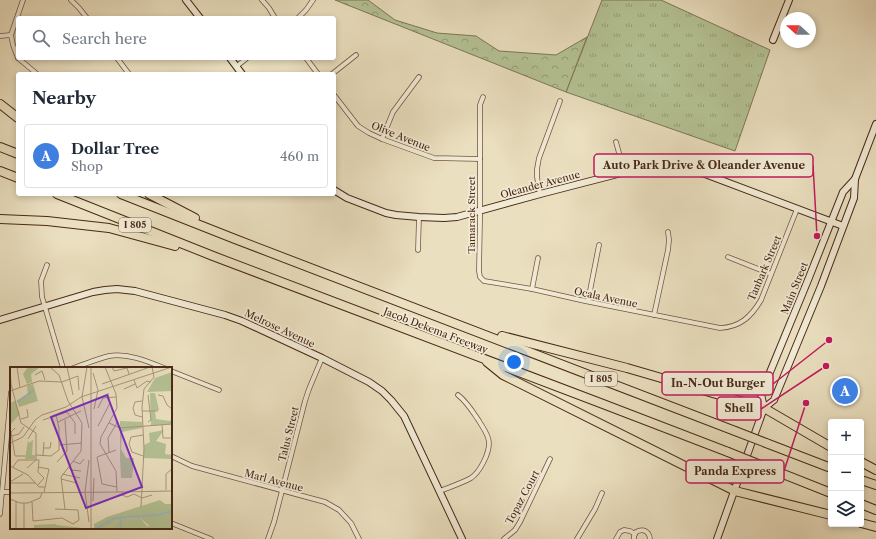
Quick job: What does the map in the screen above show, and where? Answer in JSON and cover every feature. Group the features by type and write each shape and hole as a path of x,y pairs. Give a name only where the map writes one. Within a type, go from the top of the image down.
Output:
{"highway":[{"path":"0,104 16,116"},
{"path":"0,147 16,153"},
{"path":"0,171 16,177"},
{"name":"Jacob Dekema Freeway","path":"62,196 213,256 728,452 828,492"},
{"name":"Jacob Dekema Freeway","path":"126,196 234,239 828,467"},
{"path":"153,196 234,239"},
{"path":"0,219 47,221 109,228 213,256"},
{"path":"466,327 627,368 764,408 828,445"},
{"path":"482,358 503,375 735,491 828,515"},
{"path":"864,464 876,470"},
{"path":"864,481 876,486"},
{"path":"864,505 876,510"},
{"path":"864,524 876,527"}],"street":[{"path":"18,16 23,0"},
{"path":"71,0 85,16"},
{"path":"186,0 198,16"},
{"path":"262,0 274,16"},
{"path":"300,16 313,0"},
{"path":"773,40 789,0"},
{"path":"16,20 11,35 16,53"},
{"path":"0,36 11,35"},
{"path":"335,72 356,55"},
{"path":"20,60 35,72"},
{"path":"118,60 128,72"},
{"path":"232,60 241,72"},
{"path":"237,66 244,60"},
{"path":"308,60 316,72"},
{"path":"382,139 394,112 419,77"},
{"name":"Tamarack Street","path":"479,271 480,105 483,97"},
{"name":"Olive Avenue","path":"336,98 358,126 382,139 434,158 480,159"},
{"path":"540,194 536,177 536,169 560,101"},
{"name":"Main Street","path":"764,408 774,400 821,286 854,198 855,179 876,124"},
{"path":"616,142 624,172"},
{"name":"Oleander Avenue","path":"336,191 347,198 386,213 419,217 457,217 624,172 652,166 663,166 686,168 697,171 843,226"},
{"name":"Main Street","path":"717,539 764,408 761,394 843,192 855,179"},
{"name":"Tanbark Street","path":"736,325 741,323 757,307 797,209"},
{"path":"418,250 419,217"},
{"path":"654,315 668,250 668,232"},
{"path":"588,301 599,245"},
{"path":"728,257 771,274"},
{"path":"532,289 538,258"},
{"path":"47,265 41,281 42,297 63,367"},
{"name":"Ocala Avenue","path":"479,271 480,277 484,281 532,289 720,328 728,328 736,325"},
{"path":"808,280 821,286"},
{"name":"Melrose Avenue","path":"0,320 104,290 117,289 136,291 234,318 322,358 368,382 382,391 394,403 404,416 462,539"},
{"path":"76,367 110,356 130,356 161,367"},
{"name":"Talus Street","path":"268,539 274,522 305,401 322,358"},
{"path":"172,371 219,390"},
{"path":"440,491 472,477 480,469 486,458 489,443 486,432 464,399 458,395"},
{"path":"0,514 10,403"},
{"name":"Marl Avenue","path":"172,456 192,466 325,502 339,510 351,523 358,539"},
{"name":"Topaz Court","path":"504,539 515,530 520,522 550,459"},
{"path":"2,492 10,492"},
{"path":"576,539 595,509 602,494"},
{"path":"172,523 211,539"},
{"path":"616,539 620,532 624,530 635,534"},
{"path":"634,539 635,534 638,531 645,530 650,539"}],"green space":[{"path":"335,0 368,0 395,20 437,33 476,36 499,51 556,55 587,37 566,92"},
{"path":"602,0 661,0 770,50 735,151 566,92"}],"place":[{"name":"Auto Park Drive & Oleander Avenue","path":"817,236"},
{"name":"In-N-Out Burger","path":"829,340"},
{"name":"Shell","path":"826,366"},
{"name":"Dollar Tree","path":"845,391"},
{"name":"Panda Express","path":"806,403"}]}
